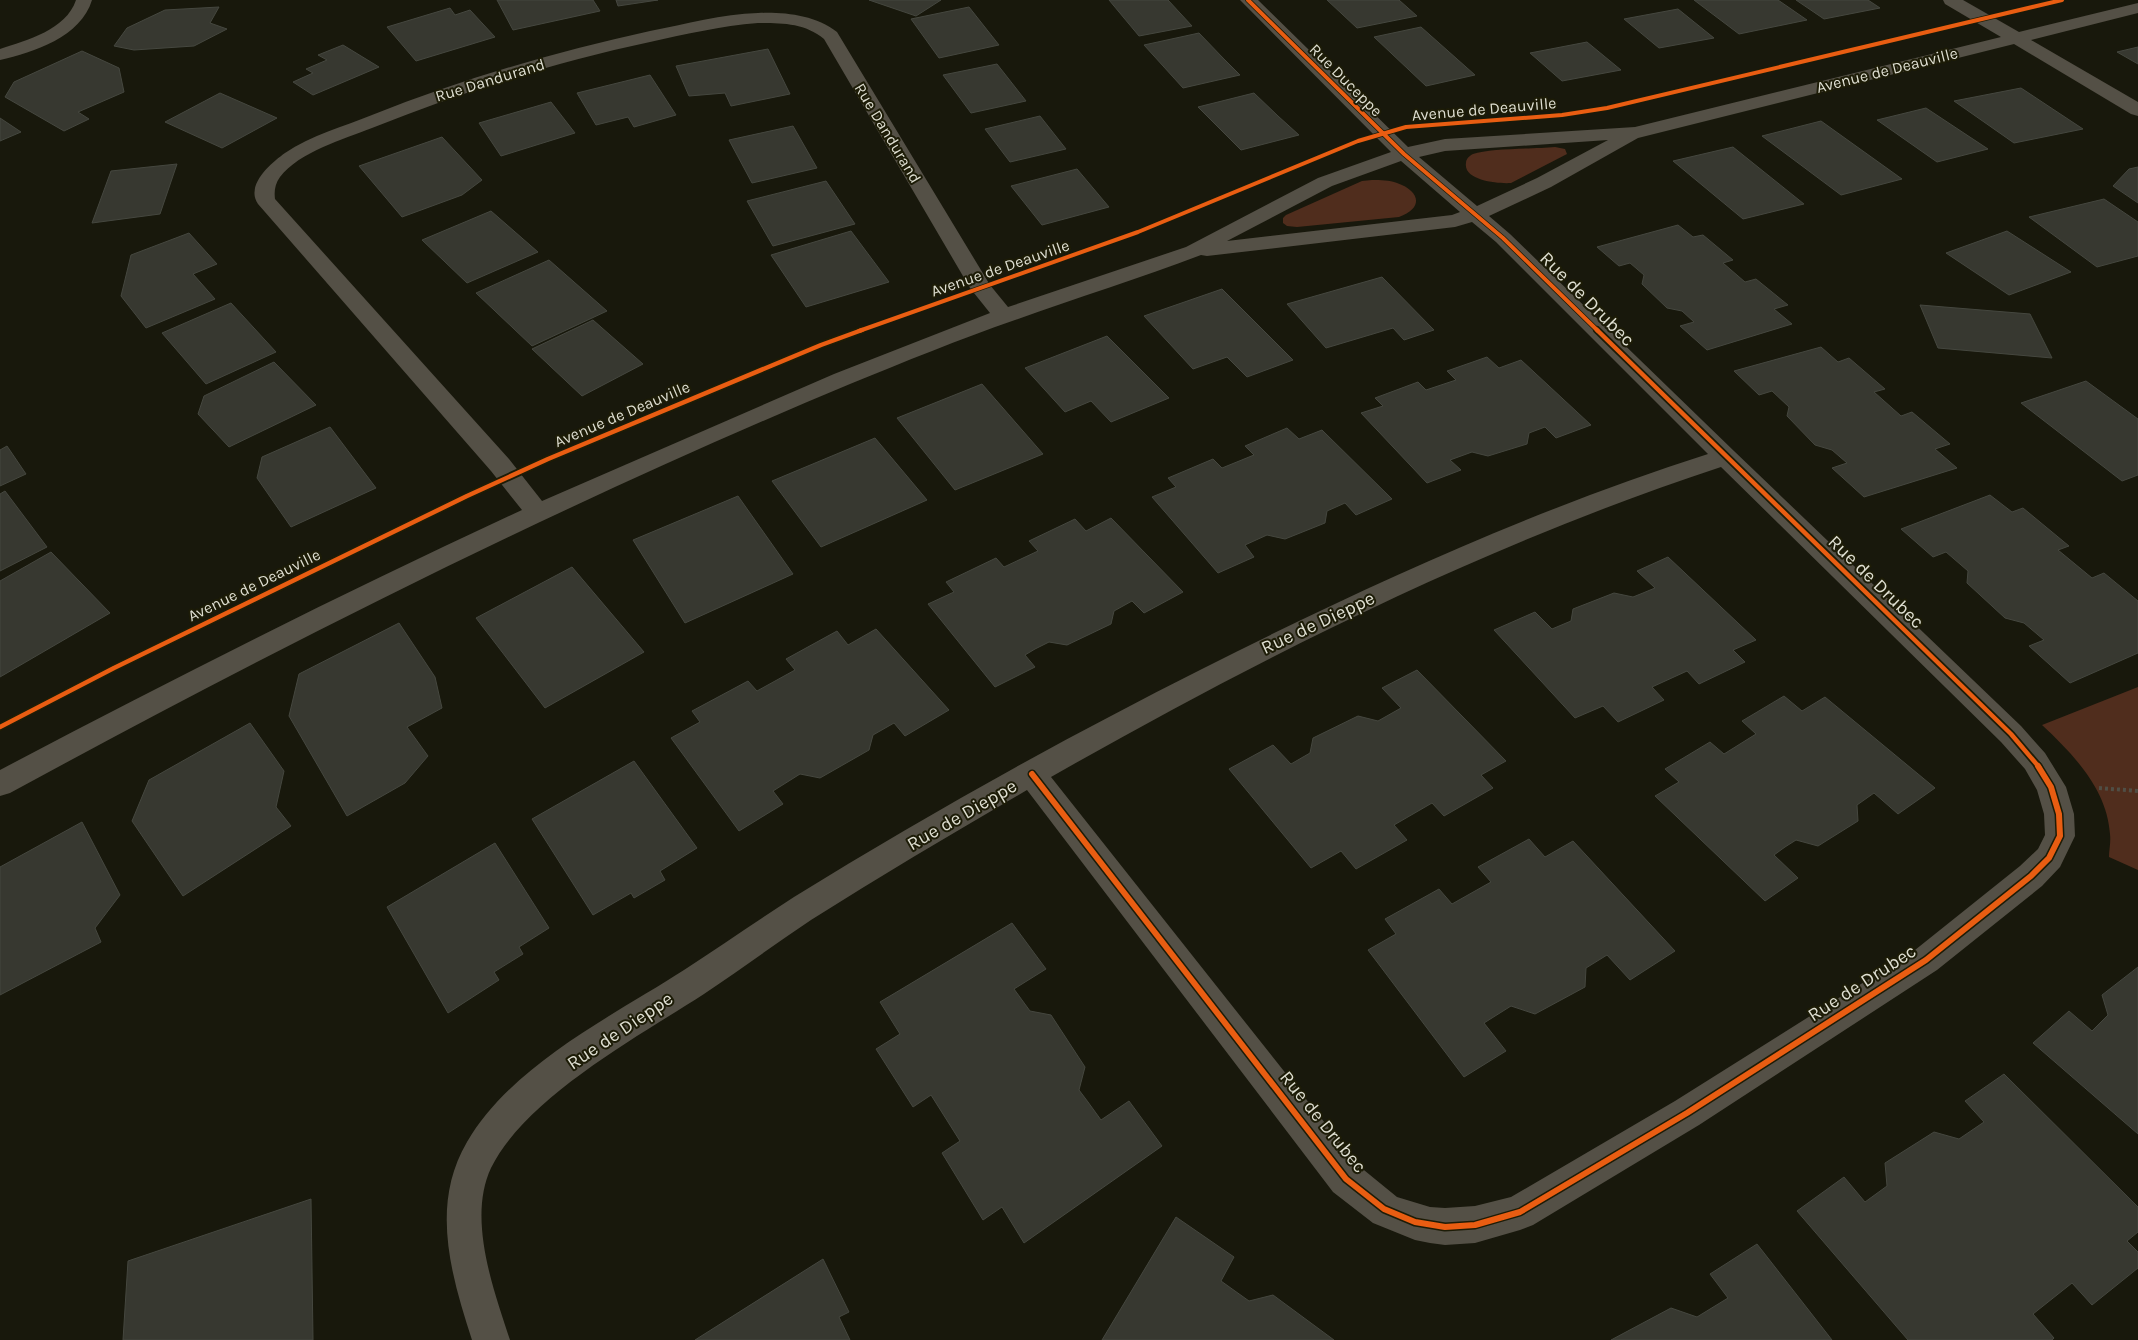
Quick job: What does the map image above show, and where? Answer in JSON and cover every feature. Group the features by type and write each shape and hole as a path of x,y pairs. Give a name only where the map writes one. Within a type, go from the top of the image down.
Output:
{"street":[{"path":"0,56 66,26 82,9 84,0"},
{"name":"Rue Duceppe","path":"1248,0 1404,154 1474,215"},
{"path":"1951,0 2138,110"},
{"name":"Avenue de Deauville","path":"0,784 267,644 386,584 537,512 692,442 842,379 1004,316 1192,251 1325,182 1404,154 1445,145 1635,133 2138,8"},
{"name":"Rue Dandurand","path":"537,512 500,465 265,200 264,190 268,180 286,161 337,135 405,108 496,77 588,51 637,39 734,21 771,18 804,22 824,30 831,36 981,288 1004,316"},
{"name":"Avenue de Deauville","path":"1192,251 1455,221 1474,215 1583,162 1635,133"},
{"name":"Rue de Drubec","path":"1032,774 1346,1178 1384,1210 1416,1223 1443,1227 1473,1226 1496,1221 1520,1212 1687,1114 1926,960 2030,876 2049,858 2060,836 2059,814 2051,787 2029,754 2011,734 1725,457 1503,238 1474,215"},
{"name":"Rue de Dieppe","path":"491,1340 466,1256 463,1216 468,1185 478,1158 496,1130 524,1101 568,1064 812,903 1032,774 1233,664 1330,616 1544,521 1725,457"}],"path":[{"path":"2094,788 2138,791"}],"shaded area":[{"path":"1555,147 1565,149 1567,154 1511,183 1499,183 1476,178 1467,169 1466,162 1468,158 1473,154 1481,152"},
{"path":"1362,181 1391,181 1411,190 1416,200 1412,209 1399,217 1297,227 1287,226 1283,223 1283,218 1286,215"},
{"path":"2138,687 2138,870 2109,857 2110,837 2107,818 2095,787 2076,760 2042,725"}],"building":[{"path":"497,0 593,0 600,11 513,30"},
{"path":"616,0 658,0 618,6"},
{"path":"869,0 941,0 916,16"},
{"path":"1109,0 1168,0 1192,26 1139,36"},
{"path":"1327,0 1399,0 1417,16 1357,28"},
{"path":"1694,0 1778,0 1807,20 1739,34"},
{"path":"1796,0 1868,0 1880,8 1824,19"},
{"path":"219,7 210,23 227,29 194,46 134,50 114,46 127,28 165,10"},
{"path":"969,7 999,45 939,58 911,19"},
{"path":"450,8 455,15 470,10 495,37 416,61 387,27"},
{"path":"1678,9 1714,38 1659,48 1624,19"},
{"path":"1421,27 1475,75 1426,86 1374,37"},
{"path":"1199,33 1240,75 1183,88 1144,45"},
{"path":"1587,42 1621,70 1562,81 1530,53"},
{"path":"343,45 379,67 313,95 293,82 313,73 306,69 327,60 318,55"},
{"path":"2138,47 2138,64 2117,52"},
{"path":"768,49 790,94 731,106 725,93 689,96 676,66"},
{"path":"82,51 119,68 124,92 78,112 89,119 64,131 5,97 14,82"},
{"path":"997,64 1026,101 971,113 943,75"},
{"path":"650,75 676,115 634,127 628,117 596,125 577,93"},
{"path":"2021,88 2083,129 2014,143 1954,101"},
{"path":"220,93 277,118 222,148 165,122"},
{"path":"1254,93 1299,135 1241,150 1198,107"},
{"path":"551,102 575,133 501,156 479,123"},
{"path":"1926,108 1988,149 1937,162 1877,120"},
{"path":"1040,116 1066,149 1010,162 985,129"},
{"path":"0,118 21,132 0,141"},
{"path":"1821,121 1902,179 1841,195 1762,136"},
{"path":"793,126 817,168 752,183 729,140"},
{"path":"442,137 482,180 462,195 402,217 359,166"},
{"path":"1733,147 1804,204 1743,219 1673,161"},
{"path":"177,164 160,214 92,223 111,171"},
{"path":"2138,167 2138,203 2113,186 2129,169"},
{"path":"1077,169 1109,207 1042,225 1011,186"},
{"path":"826,181 855,224 773,246 747,201"},
{"path":"2104,199 2138,222 2138,256 2097,267 2029,217"},
{"path":"491,211 538,252 467,283 422,240"},
{"path":"1678,225 1693,237 1703,235 1733,260 1723,263 1745,282 1756,279 1788,305 1774,309 1792,324 1707,350 1680,326 1694,322 1682,311 1667,308 1642,284 1644,275 1630,263 1619,266 1597,247"},
{"path":"851,231 889,282 806,307 771,255"},
{"path":"2007,231 2071,272 2009,295 1946,253"},
{"path":"189,233 217,264 193,274 215,299 146,328 121,296 131,255"},
{"path":"549,260 607,311 532,346 476,293"},
{"path":"1382,277 1434,330 1404,340 1393,328 1326,348 1287,304"},
{"path":"1222,289 1293,360 1247,377 1227,357 1193,369 1144,316"},
{"path":"231,303 276,352 206,384 162,333"},
{"path":"1920,305 2030,314 2052,358 1938,348"},
{"path":"593,320 643,364 582,396 532,349"},
{"path":"1107,336 1169,398 1111,422 1091,401 1065,412 1025,368"},
{"path":"1821,347 1838,362 1849,358 1885,389 1874,392 1901,416 1912,412 1950,444 1935,449 1957,468 1864,497 1832,468 1847,463 1832,450 1815,445 1787,416 1789,407 1772,391 1759,395 1734,371"},
{"path":"1487,357 1499,368 1521,360 1591,425 1556,438 1545,427 1529,433 1527,444 1488,456 1472,452 1450,460 1461,470 1427,483 1361,413 1383,406 1375,398 1418,382 1426,390 1456,380 1447,371"},
{"path":"274,362 316,405 229,447 198,414 204,396"},
{"path":"2086,381 2138,419 2138,475 2122,481 2021,403"},
{"path":"982,384 1043,454 955,490 897,418"},
{"path":"330,427 376,488 291,527 257,478 262,457"},
{"path":"1287,428 1299,439 1322,430 1392,499 1356,515 1345,503 1327,511 1325,523 1285,539 1267,535 1245,545 1254,557 1218,573 1152,497 1176,487 1168,478 1213,459 1222,468 1254,455 1245,446"},
{"path":"875,438 927,500 821,547 772,481"},
{"path":"7,446 26,474 0,486 0,450"},
{"path":"5,491 47,547 0,571 0,494"},
{"path":"1990,495 2012,512 2023,508 2069,546 2058,550 2092,578 2104,573 2138,601 2138,653 2070,683 2029,646 2044,640 2024,623 2005,618 1967,583 1968,571 1946,552 1933,557 1901,529"},
{"path":"738,496 793,574 685,623 633,540"},
{"path":"1111,518 1183,592 1144,613 1132,601 1114,611 1111,624 1067,645 1049,642 1035,649 1025,655 1035,667 995,687 928,604 954,592 946,582 996,558 1004,567 1038,551 1029,541 1075,519 1086,531"},
{"path":"51,552 110,613 0,677 0,581"},
{"path":"1668,557 1756,640 1733,650 1745,662 1699,684 1687,671 1652,687 1664,700 1618,722 1603,706 1575,718 1494,630 1535,612 1552,629 1571,621 1573,609 1614,593 1633,597 1655,588 1637,571"},
{"path":"572,567 644,652 545,708 476,618"},
{"path":"399,623 435,677 442,708 407,727 428,756 405,783 347,816 289,716 299,674"},
{"path":"876,629 949,710 905,736 894,723 873,735 869,750 820,778 800,774 773,791 783,804 739,831 671,738 700,722 692,711 748,681 757,691 795,670 786,659 837,631 848,645"},
{"path":"1417,670 1506,761 1481,775 1493,788 1444,816 1432,803 1394,825 1407,840 1356,869 1341,851 1311,868 1229,769 1273,745 1291,764 1310,753 1313,738 1358,716 1378,721 1401,708 1382,688"},
{"path":"1784,696 1802,711 1825,697 1935,788 1898,814 1874,793 1857,805 1858,821 1818,846 1796,840 1785,847 1774,855 1798,878 1765,901 1655,796 1679,782 1665,769 1710,742 1724,754 1756,734 1742,721"},
{"path":"250,723 284,771 276,807 291,826 183,896 132,821 149,780"},
{"path":"634,761 697,848 660,871 665,880 634,898 631,893 593,915 532,819"},
{"path":"82,822 120,895 95,928 101,942 0,995 0,867"},
{"path":"1529,839 1545,857 1573,841 1675,951 1630,980 1607,955 1586,968 1585,987 1535,1014 1511,1006 1484,1023 1506,1051 1464,1077 1368,950 1396,934 1385,919 1439,889 1452,904 1491,882 1478,867"},
{"path":"495,843 549,928 519,947 523,954 494,972 499,980 448,1013 387,907"},
{"path":"1012,923 1046,969 1014,989 1030,1011 1051,1015 1085,1067 1079,1090 1101,1120 1129,1101 1162,1146 1024,1243 1002,1207 983,1220 942,1153 960,1141 931,1095 913,1107 876,1049 900,1034 880,1002"},
{"path":"2138,967 2138,1134 2033,1043 2069,1011 2092,1031 2108,1015 2102,995"},
{"path":"2004,1074 2138,1207 2138,1232 2127,1241 2138,1252 2138,1268 2092,1305 2072,1283 2033,1314 2054,1338 2052,1340 1908,1340 1797,1211 1844,1177 1865,1202 1887,1186 1885,1163 1934,1132 1959,1139 1984,1122 1965,1101"},
{"path":"311,1199 313,1340 123,1340 128,1261"},
{"path":"1176,1217 1234,1257 1221,1281 1249,1301 1273,1295 1334,1340 1102,1340"},
{"path":"1757,1244 1832,1340 1611,1340 1671,1308 1697,1317 1728,1298 1710,1274"},
{"path":"823,1259 849,1312 839,1317 850,1340 695,1340"}],"cycle path":[{"path":"1032,774 1346,1179 1388,1212 1415,1222 1445,1227 1475,1225 1520,1212 1687,1113 1926,960 2031,876 2049,858 2060,836 2059,814 2051,787 2035,761 2011,734 1725,457 1503,238 1404,154 1248,0"},
{"path":"0,727 114,668 467,496 548,459 821,345 1138,232 1358,141 1406,127 1562,115 1607,108 2062,0"}]}
